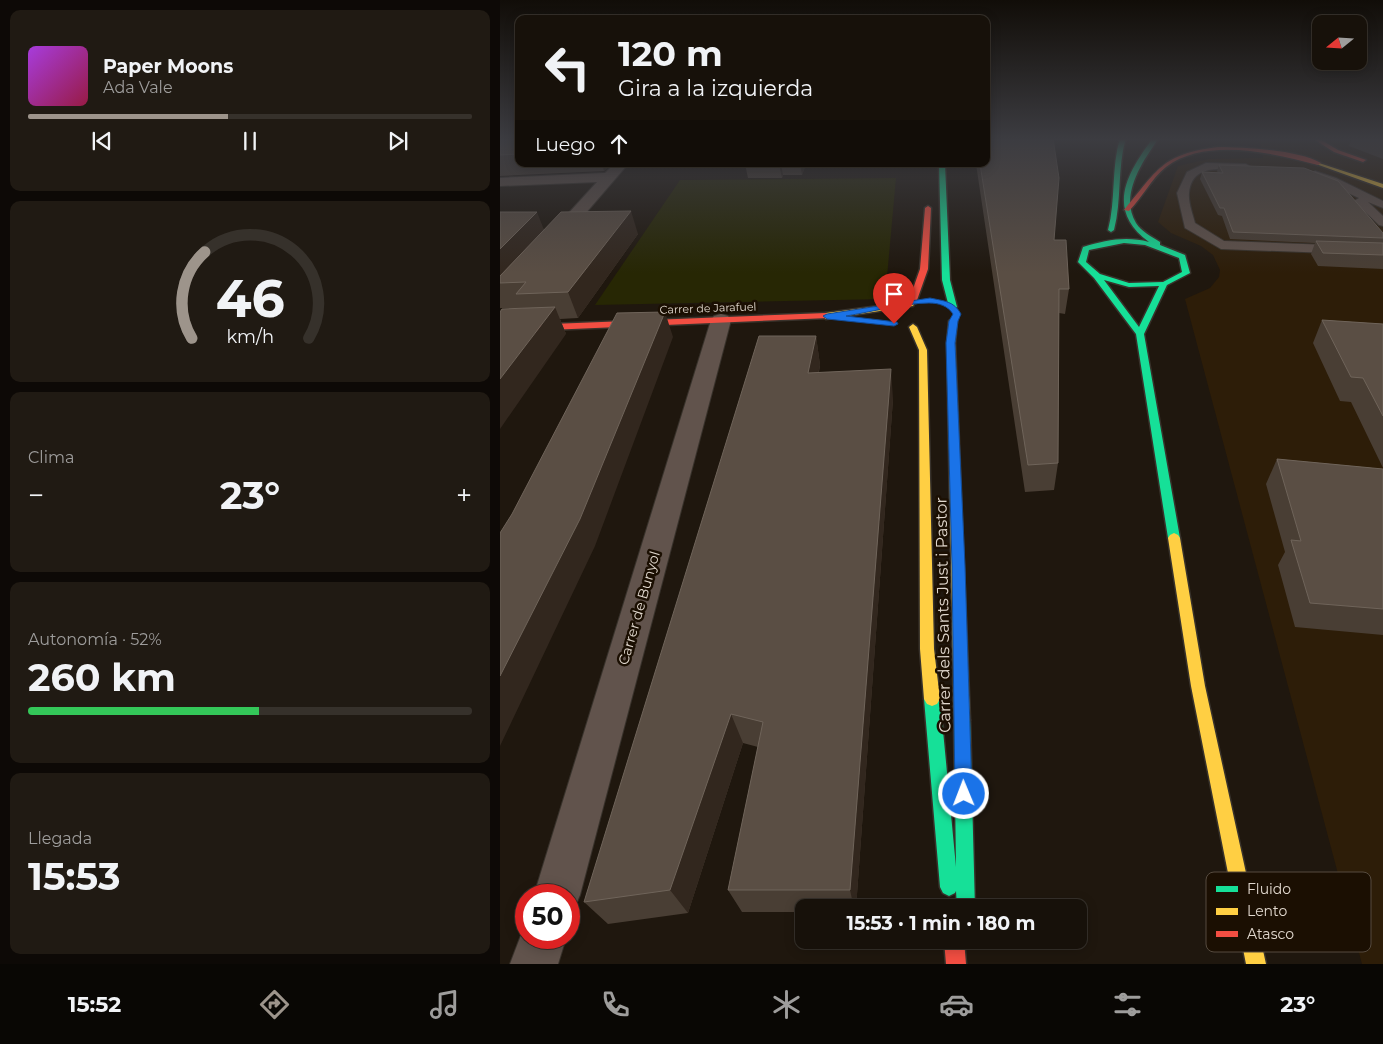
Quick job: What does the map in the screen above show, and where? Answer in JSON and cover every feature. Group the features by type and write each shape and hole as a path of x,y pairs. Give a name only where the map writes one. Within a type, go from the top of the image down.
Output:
{"main road":[{"path":"943,183 946,280 953,307"},
{"path":"1107,240 1115,218 1116,183"},
{"path":"1097,276 1129,285 1164,284 1186,273 1182,257 1157,244 1133,224 1127,210 1131,183"},
{"path":"1127,210 1150,183"},
{"path":"929,192 924,269 915,303 904,308 906,323 935,328 953,321"},
{"path":"1157,244 1132,239 1107,240 1086,249 1082,262 1097,276 1140,334 1198,686 1237,872"},
{"path":"1140,334 1164,284"},
{"path":"940,301 953,307"},
{"name":"Carrer de Jarafuel","path":"500,329 827,316 915,303"},
{"name":"Carrer dels Sants Just i Pastor","path":"953,307 957,314 953,321 951,343 959,566 966,899"},
{"name":"Carrer de Jarafuel","path":"827,316 873,321"},
{"name":"Carrer dels Sants Just i Pastor","path":"906,323 923,350 927,649 950,898"},
{"path":"955,949 956,964"}],"street":[{"path":"544,250 603,183"},
{"name":"Carrer de Bunyol","path":"560,884 721,320"},
{"path":"534,964 539,949"}],"lane":[{"path":"1187,183 1183,193 1189,225 1221,245 1383,251"},
{"path":"1338,183 1383,205"},
{"path":"1360,201 1383,222"}],"shaded area":[{"path":"678,183 896,183 885,299 595,305"},
{"path":"1172,183 1383,183 1383,964 1362,964 1359,952 1371,952 1371,872 1338,872 1185,299 1210,288 1219,277 1220,270 1213,255 1201,246 1171,233 1158,222"}],"building":[{"path":"983,183 1059,183 1054,240 1066,240 1069,289 1059,289 1058,463 1028,465"},
{"path":"1207,183 1340,183 1383,233 1383,238 1233,232 1224,208 1220,208"},
{"path":"631,211 568,292 516,294 526,282 500,283 500,276 561,212"},
{"path":"500,212 537,212 500,249"},
{"path":"1316,241 1383,243 1383,255 1323,253"},
{"path":"555,307 500,379 500,312 502,309"},
{"path":"665,312 580,519 500,676 500,533 512,514 617,313"},
{"path":"1322,320 1383,324 1383,416 1363,378 1351,377"},
{"path":"759,336 816,336 808,373 891,369 850,890 728,890 763,722 731,714 670,890 584,902"},
{"path":"1277,459 1383,469 1383,609 1310,603 1291,540 1301,541"}],"traffic: fast":[{"path":"943,183 946,280 953,307"},
{"path":"1111,230 1116,207 1117,183"},
{"path":"1131,183 1128,190 1128,213 1133,224 1157,244"},
{"path":"1097,276 1129,285 1164,284 1186,273 1182,257 1157,246 1135,241 1124,241 1086,249 1082,262 1097,276 1140,334 1174,538"},
{"path":"1140,334 1164,284"},
{"path":"932,699 949,887"},
{"path":"962,720 966,899"}],"traffic: slow":[{"path":"1374,183 1383,186"},
{"path":"826,316 910,304"},
{"path":"953,321 951,343 962,720"},
{"path":"913,327 923,350 927,649 932,699"},
{"path":"1174,538 1198,686 1237,872"},
{"path":"1253,952 1256,964"}],"traffic: jam":[{"path":"1127,210 1149,183"},
{"path":"912,303 924,269 928,208"},
{"path":"500,329 826,316"},
{"path":"955,949 956,964"}],"route":[{"path":"894,324 827,316 930,300 940,301 953,307 957,314 953,321 951,343 959,566 964,794"}]}
